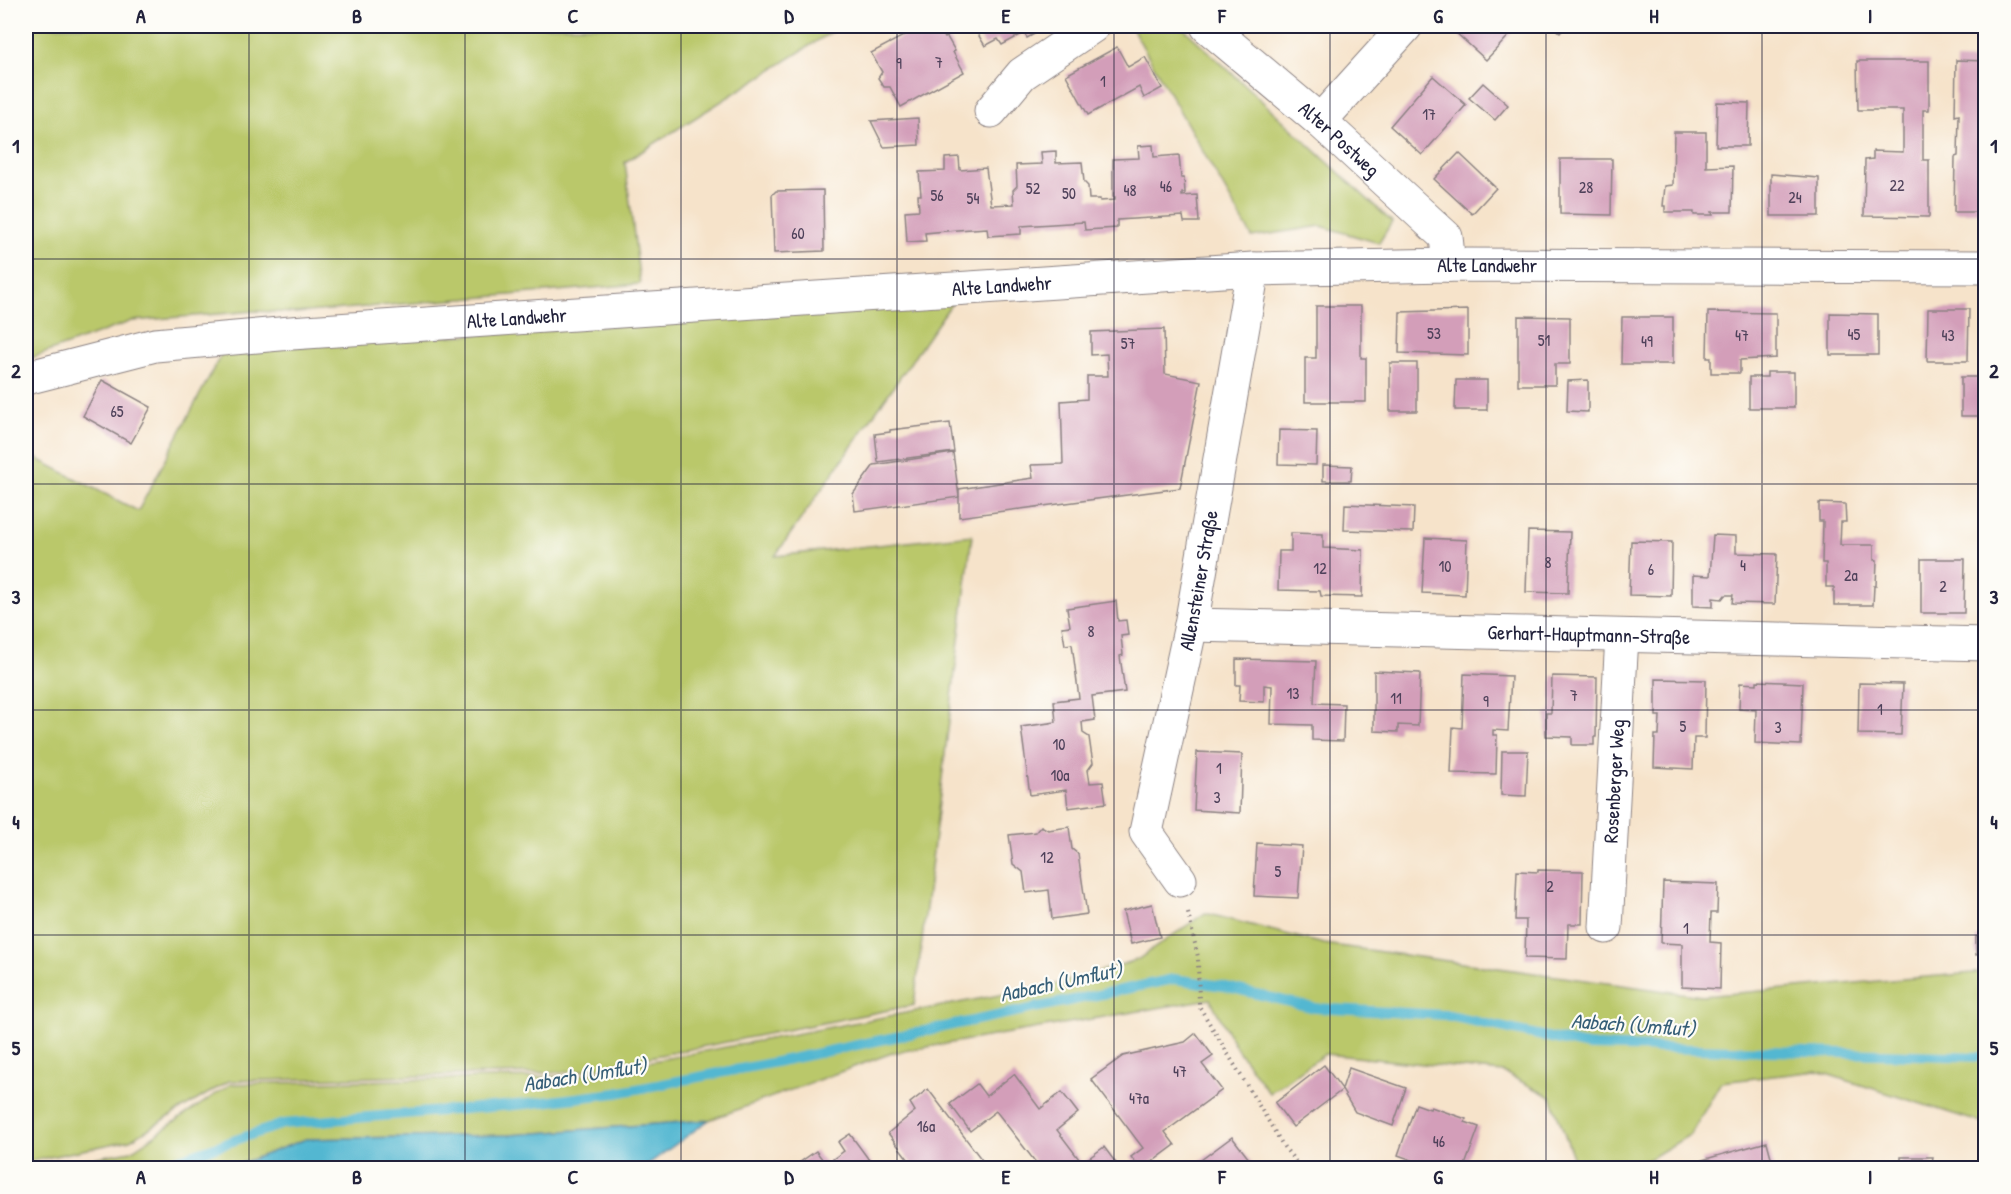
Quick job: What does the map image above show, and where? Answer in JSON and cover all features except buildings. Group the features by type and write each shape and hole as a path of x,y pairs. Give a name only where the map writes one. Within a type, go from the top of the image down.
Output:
{"street":[{"path":"991,111 1022,74 1093,26"},
{"name":"Alter Postweg","path":"1207,26 1320,121 1446,237 1449,265"},
{"path":"1320,121 1406,26"},
{"name":"Alte Landwehr","path":"26,378 155,345 245,337 1253,269 1449,265 1986,267"},
{"name":"Allensteiner Straße","path":"1180,880 1146,832 1191,626 1253,269"},
{"name":"Gerhart-Hauptmann-Straße","path":"1191,626 1986,644"},
{"name":"Rosenberger Weg","path":"1606,927 1622,636"}],"path":[{"path":"1180,880 1198,957 1199,1006 1284,1147 1301,1168"}],"green space":[{"path":"26,26 841,26 625,162 640,284 295,313 255,311 132,321 26,360"},
{"path":"1131,26 1181,26 1392,222 1379,243 1321,226 1252,237"},
{"path":"952,303 775,556 972,535 914,1005 574,1072 229,1081 130,1140 26,1162 26,453 138,511 223,351"},
{"path":"1205,913 1324,944 1702,996 1985,972 1985,1124 1817,1071 1721,1082 1691,1134 1635,1168 1577,1168 1551,1097 1503,1072 1325,1054 1269,1093 1237,1049 1210,999 892,1053 709,1120 510,1135 306,1139 229,1168 37,1168 131,1151 231,1084 574,1076 1057,984 1137,960"}],"water":[{"path":"709,1120 643,1168 229,1168 306,1139 510,1135"}],"waterway":[{"name":"Aabach (Umflut)","path":"153,1168 283,1124 527,1104 616,1093 1174,979 1223,986 1314,1008 1445,1015 1588,1046 1986,1057"}]}
